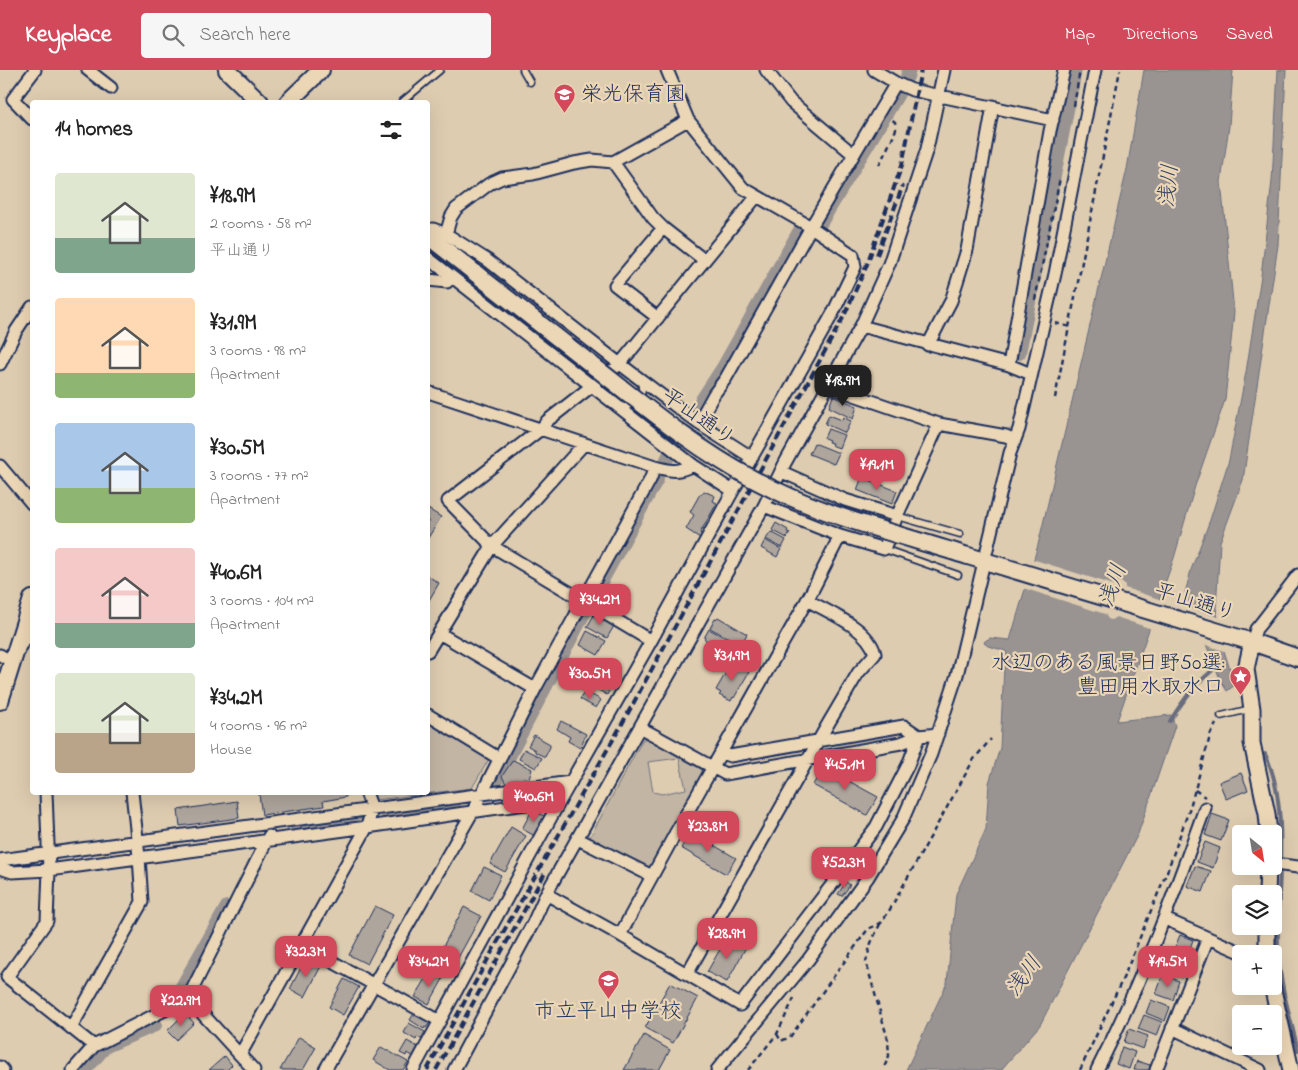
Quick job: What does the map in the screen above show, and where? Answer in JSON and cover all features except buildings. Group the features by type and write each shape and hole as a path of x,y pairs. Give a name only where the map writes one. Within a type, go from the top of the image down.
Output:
{"main road":[{"path":"227,70 258,100"},
{"path":"290,100 321,70"},
{"name":"平山通り","path":"430,238 688,439 749,478 839,516 1252,642 1298,658"},
{"path":"0,701 10,655 30,604"}],"street":[{"path":"30,117 13,99 36,70"},
{"path":"88,70 111,88"},
{"path":"766,70 790,102 853,154"},
{"path":"874,70 912,90 1053,120"},
{"path":"454,1070 546,894 641,728 764,506 785,463 860,326 889,264 905,219 927,149 944,70"},
{"path":"1009,366 1053,120 1064,70"},
{"path":"717,1070 808,960 872,872 903,819 923,774 958,675 989,562 1010,453 1032,374 1054,281 1095,70"},
{"path":"413,1070 561,799 833,313 855,267 853,256 810,227 743,188 688,120 671,71"},
{"path":"698,423 714,394 726,378 810,227 896,83"},
{"path":"928,344 950,300 967,250 993,106"},
{"path":"446,234 451,217 456,209 489,184 502,178 533,174 574,163 592,160 613,162 688,120"},
{"path":"613,162 653,218 704,260"},
{"path":"651,641 492,546 448,501 542,429 547,421 620,364 757,196"},
{"path":"658,318 615,285 663,228"},
{"path":"430,230 446,234 487,260 640,380 698,423 751,457"},
{"path":"430,260 693,465 733,491"},
{"path":"430,280 447,282 451,277"},
{"path":"0,364 16,331 30,311"},
{"path":"860,326 1009,366 1032,374"},
{"path":"828,386 938,424 1006,436 1015,440"},
{"path":"430,393 655,467 677,472 693,465"},
{"path":"764,506 840,536 884,549 938,424"},
{"path":"430,648 492,546 584,444"},
{"path":"0,466 30,502"},
{"path":"325,1070 473,812 535,689 650,480 655,467"},
{"path":"782,472 845,500 897,516"},
{"path":"620,935 807,600 840,536"},
{"path":"1268,825 1253,755 1252,709 1246,668 1256,629 1298,575"},
{"path":"687,974 858,673 875,654 874,649 858,629 807,600"},
{"path":"439,633 535,689"},
{"path":"10,655 30,634"},
{"path":"430,716 500,759"},
{"path":"721,753 730,756 904,726 918,736"},
{"path":"641,728 725,774 902,743 918,736 938,734"},
{"path":"546,894 740,1005 876,827 908,765 918,736"},
{"path":"0,860 571,782"},
{"path":"46,795 50,870 47,921 7,977 94,1046"},
{"path":"71,1028 142,902 132,795"},
{"path":"240,1055 367,827 372,809 367,795"},
{"path":"0,868 12,872 50,870 561,799"},
{"path":"1098,1070 1165,919 1205,808"},
{"path":"74,1070 94,1046 188,998 267,840 279,822"},
{"path":"578,839 652,876"},
{"path":"1282,865 1298,867"},
{"path":"1165,919 1232,948"},
{"path":"1156,1070 1208,938"},
{"path":"302,944 440,1020"},
{"path":"1274,995 1290,1070"},
{"path":"188,998 254,1070"},
{"path":"1172,1028 1260,1070"}],"lane":[{"path":"404,100 440,70"},
{"path":"523,70 530,82"},
{"path":"640,380 645,408 649,413 737,473"},
{"path":"621,409 637,402 642,394"},
{"path":"779,494 815,510 889,535"},
{"path":"897,516 960,534"},
{"path":"884,549 958,575"},
{"path":"1221,716 1252,709"}],"path":[{"path":"1074,109 1080,70"},
{"path":"1055,398 1120,70"},
{"path":"880,165 896,129 895,122 889,117"},
{"path":"1034,308 1060,177"},
{"path":"1050,322 1070,327"},
{"path":"1080,1070 1118,989 1168,868 1190,807 1211,733 1221,716"},
{"path":"882,1070 889,1056 888,1040 866,962 871,943 881,923 902,891 974,759 991,740"},
{"path":"777,1034 781,1041 790,1037 868,929 881,923"},
{"path":"748,1070 777,1034 796,994"}],"shaded area":[{"path":"430,722 489,759 472,788 430,793"},
{"path":"643,739 648,739 701,769 703,772 650,867 647,869 593,841 590,837","holes":["679,758 686,789 662,794 653,792 648,762"]},
{"path":"374,795 415,795 375,800"}],"water":[{"name":"浅川","path":"1144,70 1233,70 1229,126 1221,182 1234,312 1225,400 1195,486 1174,558 1117,721 1171,715 1175,726 1138,834 1040,1025 1001,1070 906,1070 947,983 956,894 986,829 989,783 1000,748 1004,667 1007,654 1006,651 984,643 990,638 1010,640 1038,545 1127,169"},
{"path":"1278,70 1286,70 1278,245 1243,480 1220,542 1216,608 1225,654 1235,685 1227,691 1221,681 1185,593 1191,570 1210,520 1229,460 1246,372 1261,276 1272,181"}],"pier":[{"path":"1032,559 1114,585 1116,582 1121,582 1125,585 1125,588 1162,600 1152,629 1116,617 1111,620 1105,614 1023,588"},
{"path":"1189,608 1221,618 1227,652 1203,644"}],"waterway":[{"path":"907,77 909,70"},
{"path":"1019,353 1075,70"},
{"path":"820,224 898,94"},
{"path":"694,412 724,366 799,232"},
{"path":"665,464 669,455"},
{"path":"495,783 657,479"},
{"path":"1170,721 1192,690 1219,665"},
{"path":"1265,754 1273,775 1278,798 1280,823 1278,925 1280,974 1298,1050"},
{"path":"388,815 454,806"},
{"path":"297,828 359,820"},
{"path":"179,992 227,907"},
{"path":"85,1070 106,1046 155,1025"}],"railway":[{"path":"427,1070 622,724 844,316 866,267 902,165 921,70"},
{"path":"877,255 903,185"},
{"path":"436,1070 546,871"}],"place":[{"name":"栄光保育園","path":"565,114"},
{"name":"水辺のある風景日野50選: 豊田用水取水口","path":"1240,695"},
{"name":"市立平山中学校","path":"608,999"}]}
